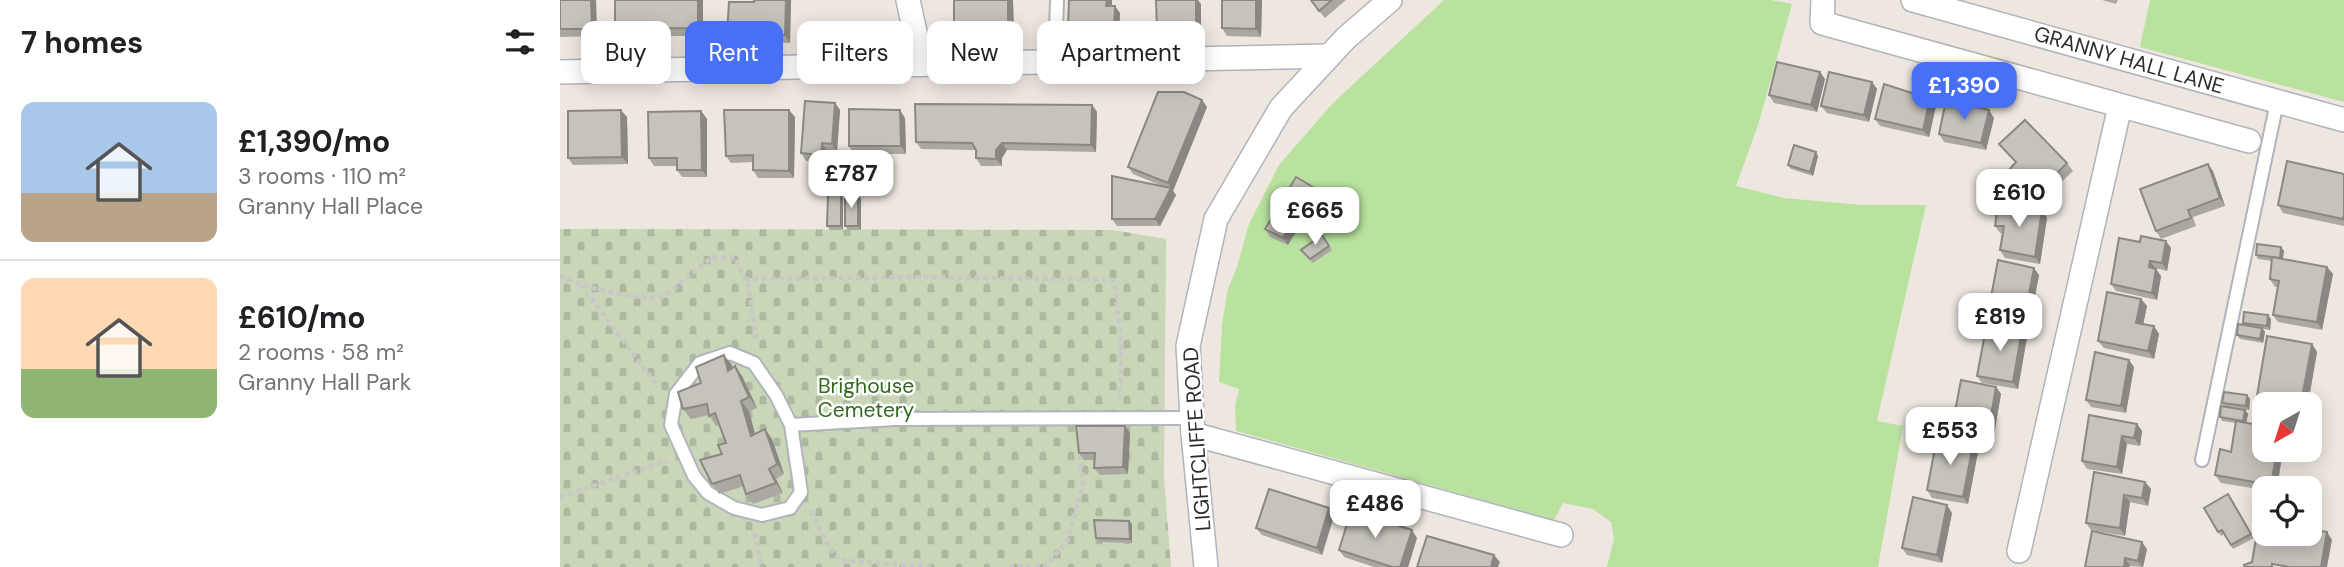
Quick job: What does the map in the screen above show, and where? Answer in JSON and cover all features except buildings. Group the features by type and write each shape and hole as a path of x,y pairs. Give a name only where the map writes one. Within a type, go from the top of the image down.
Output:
{"street":[{"path":"908,0 922,64"},
{"name":"LIGHTCLIFFE ROAD","path":"1206,567 1192,426 1188,346 1216,219 1281,108 1346,38 1390,0"},
{"path":"1823,0 1822,23 2249,141"},
{"name":"GRANNY HALL LANE","path":"1913,0 2344,120"},
{"path":"1205,59 1329,56"},
{"path":"560,72 1037,62"},
{"path":"2019,551 2120,106"},
{"path":"1192,426 1561,535"}],"lane":[{"path":"1056,21 1057,0"},
{"path":"2202,460 2277,102"},
{"path":"730,354 754,363 776,395 791,425 801,492 790,508 762,515 734,508 708,493 694,476 671,425 674,407 676,394 700,363 730,354"},
{"path":"791,425 895,419 1120,417 1192,426"}],"path":[{"path":"560,275 581,284 632,297 664,297 712,257 735,258 745,279 756,334 748,360"},
{"path":"745,279 918,276 1114,280 1122,337 1120,417"},
{"path":"581,284 674,407"},
{"path":"1009,567 1046,565 1067,541 1083,484 1074,417"},
{"path":"560,497 684,455"},
{"path":"801,492 827,544 839,560 931,567"},
{"path":"750,512 761,567"}],"green space":[{"path":"1444,0 1771,0 1792,4 1758,125 1736,186 1784,198 1862,205 1926,205 1877,421 1903,426 1878,567 1607,567 1614,539 1611,522 1593,509 1563,503 1554,520 1236,431 1235,407 1239,389 1219,382 1222,326 1227,292 1249,224 1279,165 1333,103"},
{"path":"2150,0 2344,0 2344,102 2140,47"},
{"name":"Brighouse Cemetery","path":"560,229 1113,230 1166,239 1164,478 1171,567 560,567"}]}
